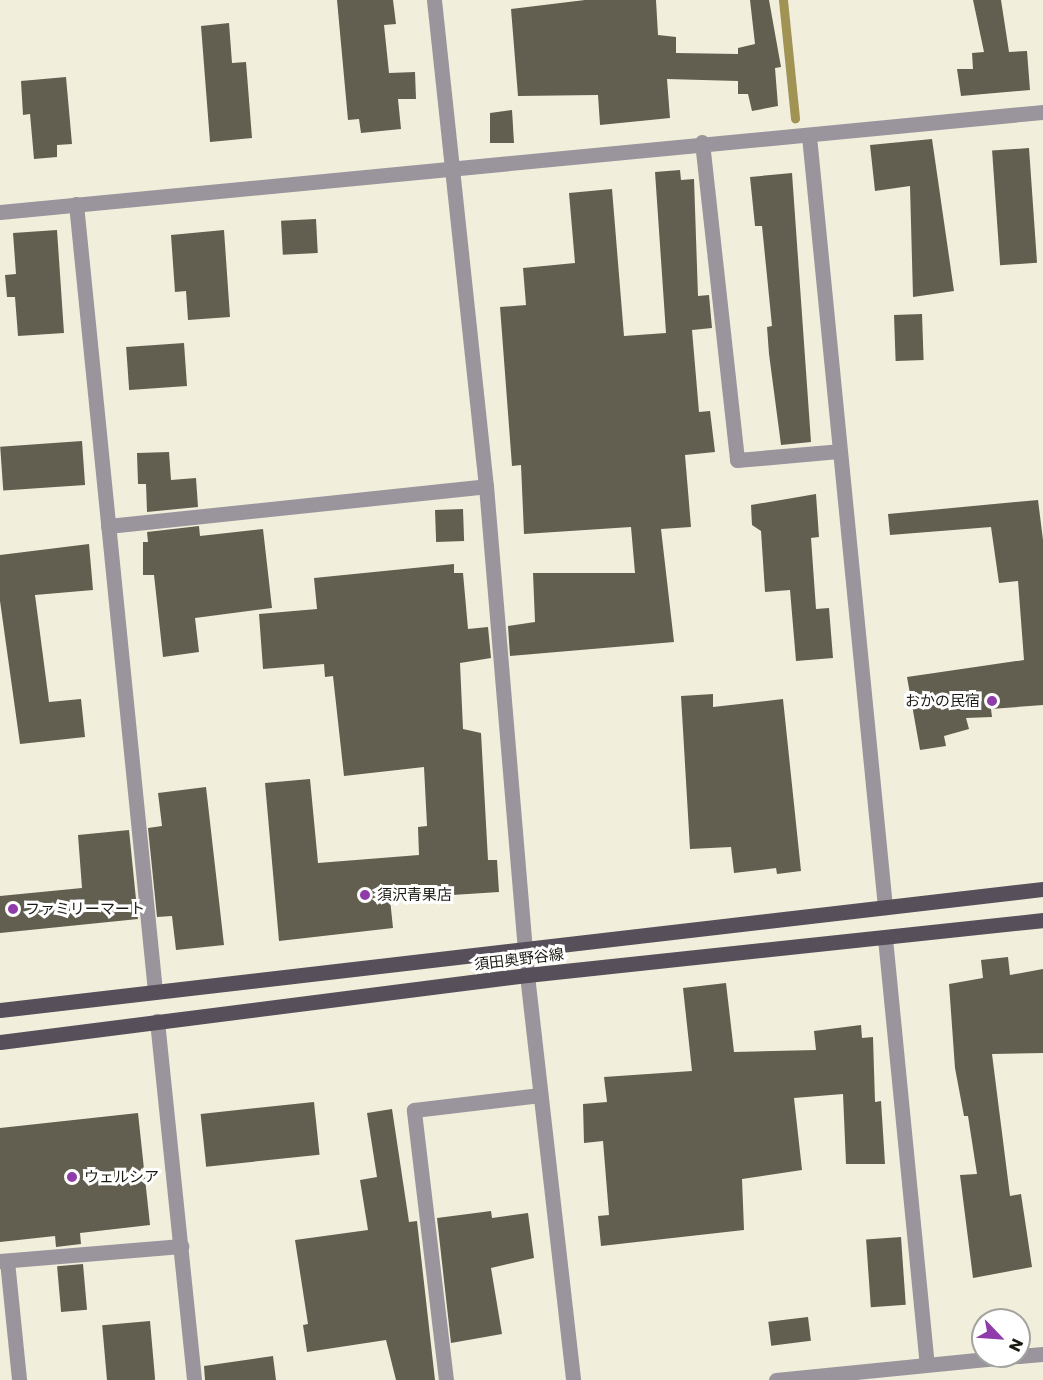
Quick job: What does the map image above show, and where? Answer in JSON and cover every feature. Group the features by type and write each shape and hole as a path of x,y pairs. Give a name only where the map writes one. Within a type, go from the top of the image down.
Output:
{"main road":[{"name":"須田奥野谷線","path":"0,1010 525,947 1043,889"},
{"name":"須田奥野谷線","path":"0,1042 527,975 1043,920"}],"street":[{"path":"434,0 486,486 527,975 573,1380"},
{"path":"0,212 453,169 702,142 810,136 1043,112"},
{"path":"810,136 885,907"},
{"path":"702,142 737,460 839,451"},
{"path":"76,204 155,991"},
{"path":"108,526 486,486"},
{"path":"885,938 927,1364"},
{"path":"157,1021 194,1380"},
{"path":"446,1380 414,1110 540,1095"},
{"path":"19,1380 4,1261 181,1246"},
{"path":"776,1380 971,1360"}],"building":[{"path":"337,0 393,0 396,24 384,25 389,73 415,72 416,99 398,99 401,129 361,133 359,119 348,120"},
{"path":"585,0 656,0 658,35 676,37 676,53 738,54 738,48 755,44 750,0 769,0 781,67 775,68 778,106 752,111 748,94 738,94 738,81 667,79 670,118 600,125 598,95 518,96 511,9"},
{"path":"973,0 1001,0 1009,52 1027,51 1030,90 961,96 957,69 973,69 972,53 984,52"},
{"path":"229,23 232,63 246,62 252,138 210,142 201,26"},
{"path":"66,77 72,144 57,145 57,157 34,159 30,114 23,115 21,81"},
{"path":"512,110 514,143 490,143 490,113"},
{"path":"932,139 954,291 913,297 910,186 875,191 870,145"},
{"path":"1029,148 1037,263 1000,265 992,151"},
{"path":"680,170 681,180 694,179 698,296 709,295 712,328 692,330 699,412 710,411 715,452 685,455 691,527 661,529 674,642 510,656 508,626 535,622 533,573 635,573 631,527 524,534 521,465 512,466 500,307 526,305 523,268 575,263 569,193 612,189 624,336 666,333 655,172"},
{"path":"792,173 811,442 781,445 769,354 767,327 772,326 762,226 755,226 750,177"},
{"path":"316,219 318,253 283,255 281,221"},
{"path":"57,230 64,333 18,336 15,297 7,297 5,275 16,274 13,233"},
{"path":"224,230 230,317 188,320 186,291 175,292 171,235"},
{"path":"922,314 924,360 896,361 894,315"},
{"path":"184,343 187,386 129,390 126,347"},
{"path":"82,441 85,485 3,491 0,447"},
{"path":"169,452 171,480 196,478 198,507 147,512 146,484 138,484 137,453"},
{"path":"816,494 819,537 811,538 816,609 829,608 833,658 796,661 790,590 765,592 761,531 752,525 751,505"},
{"path":"1038,500 1043,540 1043,705 991,709 992,717 966,718 969,729 944,736 946,746 920,750 907,677 1024,660 1018,581 999,583 991,527 890,535 888,514"},
{"path":"463,509 464,541 436,542 435,510"},
{"path":"199,526 200,536 263,529 272,608 195,618 199,652 163,657 154,575 143,575 143,542 148,542 147,532"},
{"path":"89,544 93,590 35,595 49,702 81,699 85,737 20,744 0,601 0,555"},
{"path":"454,564 454,573 463,573 468,629 488,627 491,658 460,663 463,729 481,733 488,860 497,860 499,892 390,899 393,928 279,941 265,783 310,779 318,863 419,855 418,827 427,826 424,767 344,776 333,676 325,677 324,664 263,669 259,614 317,609 314,578"},
{"path":"713,694 713,707 783,699 801,871 777,874 776,868 734,873 731,847 690,849 681,696"},
{"path":"206,787 224,945 176,950 172,916 157,917 148,828 162,826 158,793"},
{"path":"129,830 138,919 0,933 0,896 82,888 78,835"},
{"path":"1008,957 1010,975 1043,969 1043,1053 992,1054 1010,1196 1021,1194 1032,1267 973,1278 960,1175 977,1174 968,1116 964,1116 955,1068 949,984 983,978 981,960"},
{"path":"726,983 734,1052 816,1050 814,1031 861,1025 862,1038 873,1037 875,1102 881,1101 885,1164 846,1164 843,1094 794,1098 802,1170 742,1179 744,1230 601,1246 598,1216 609,1215 603,1141 584,1143 583,1104 607,1102 604,1077 692,1071 683,988"},
{"path":"314,1102 320,1155 206,1167 201,1114"},
{"path":"392,1109 409,1222 417,1221 435,1380 396,1380 386,1340 307,1352 303,1325 308,1324 295,1240 368,1230 360,1180 377,1177 367,1113"},
{"name":"ウェルシア","path":"138,1113 150,1225 80,1233 81,1244 56,1247 55,1236 0,1242 0,1128"},
{"path":"491,1211 492,1218 528,1213 534,1258 491,1268 502,1334 451,1343 437,1218"},
{"path":"901,1237 906,1305 871,1307 866,1239"},
{"path":"83,1264 87,1310 61,1312 57,1266"},
{"path":"808,1317 811,1341 771,1346 768,1322"},
{"path":"150,1321 155,1380 107,1380 102,1325"},
{"path":"273,1356 276,1380 205,1380 204,1366"}],"waterway":[{"path":"783,0 795,118"}],"place":[{"name":"おかの民宿","path":"992,701"},
{"name":"須沢青果店","path":"365,895"},
{"name":"ファミリーマート","path":"13,909"},
{"name":"ウェルシア","path":"72,1177"}]}
